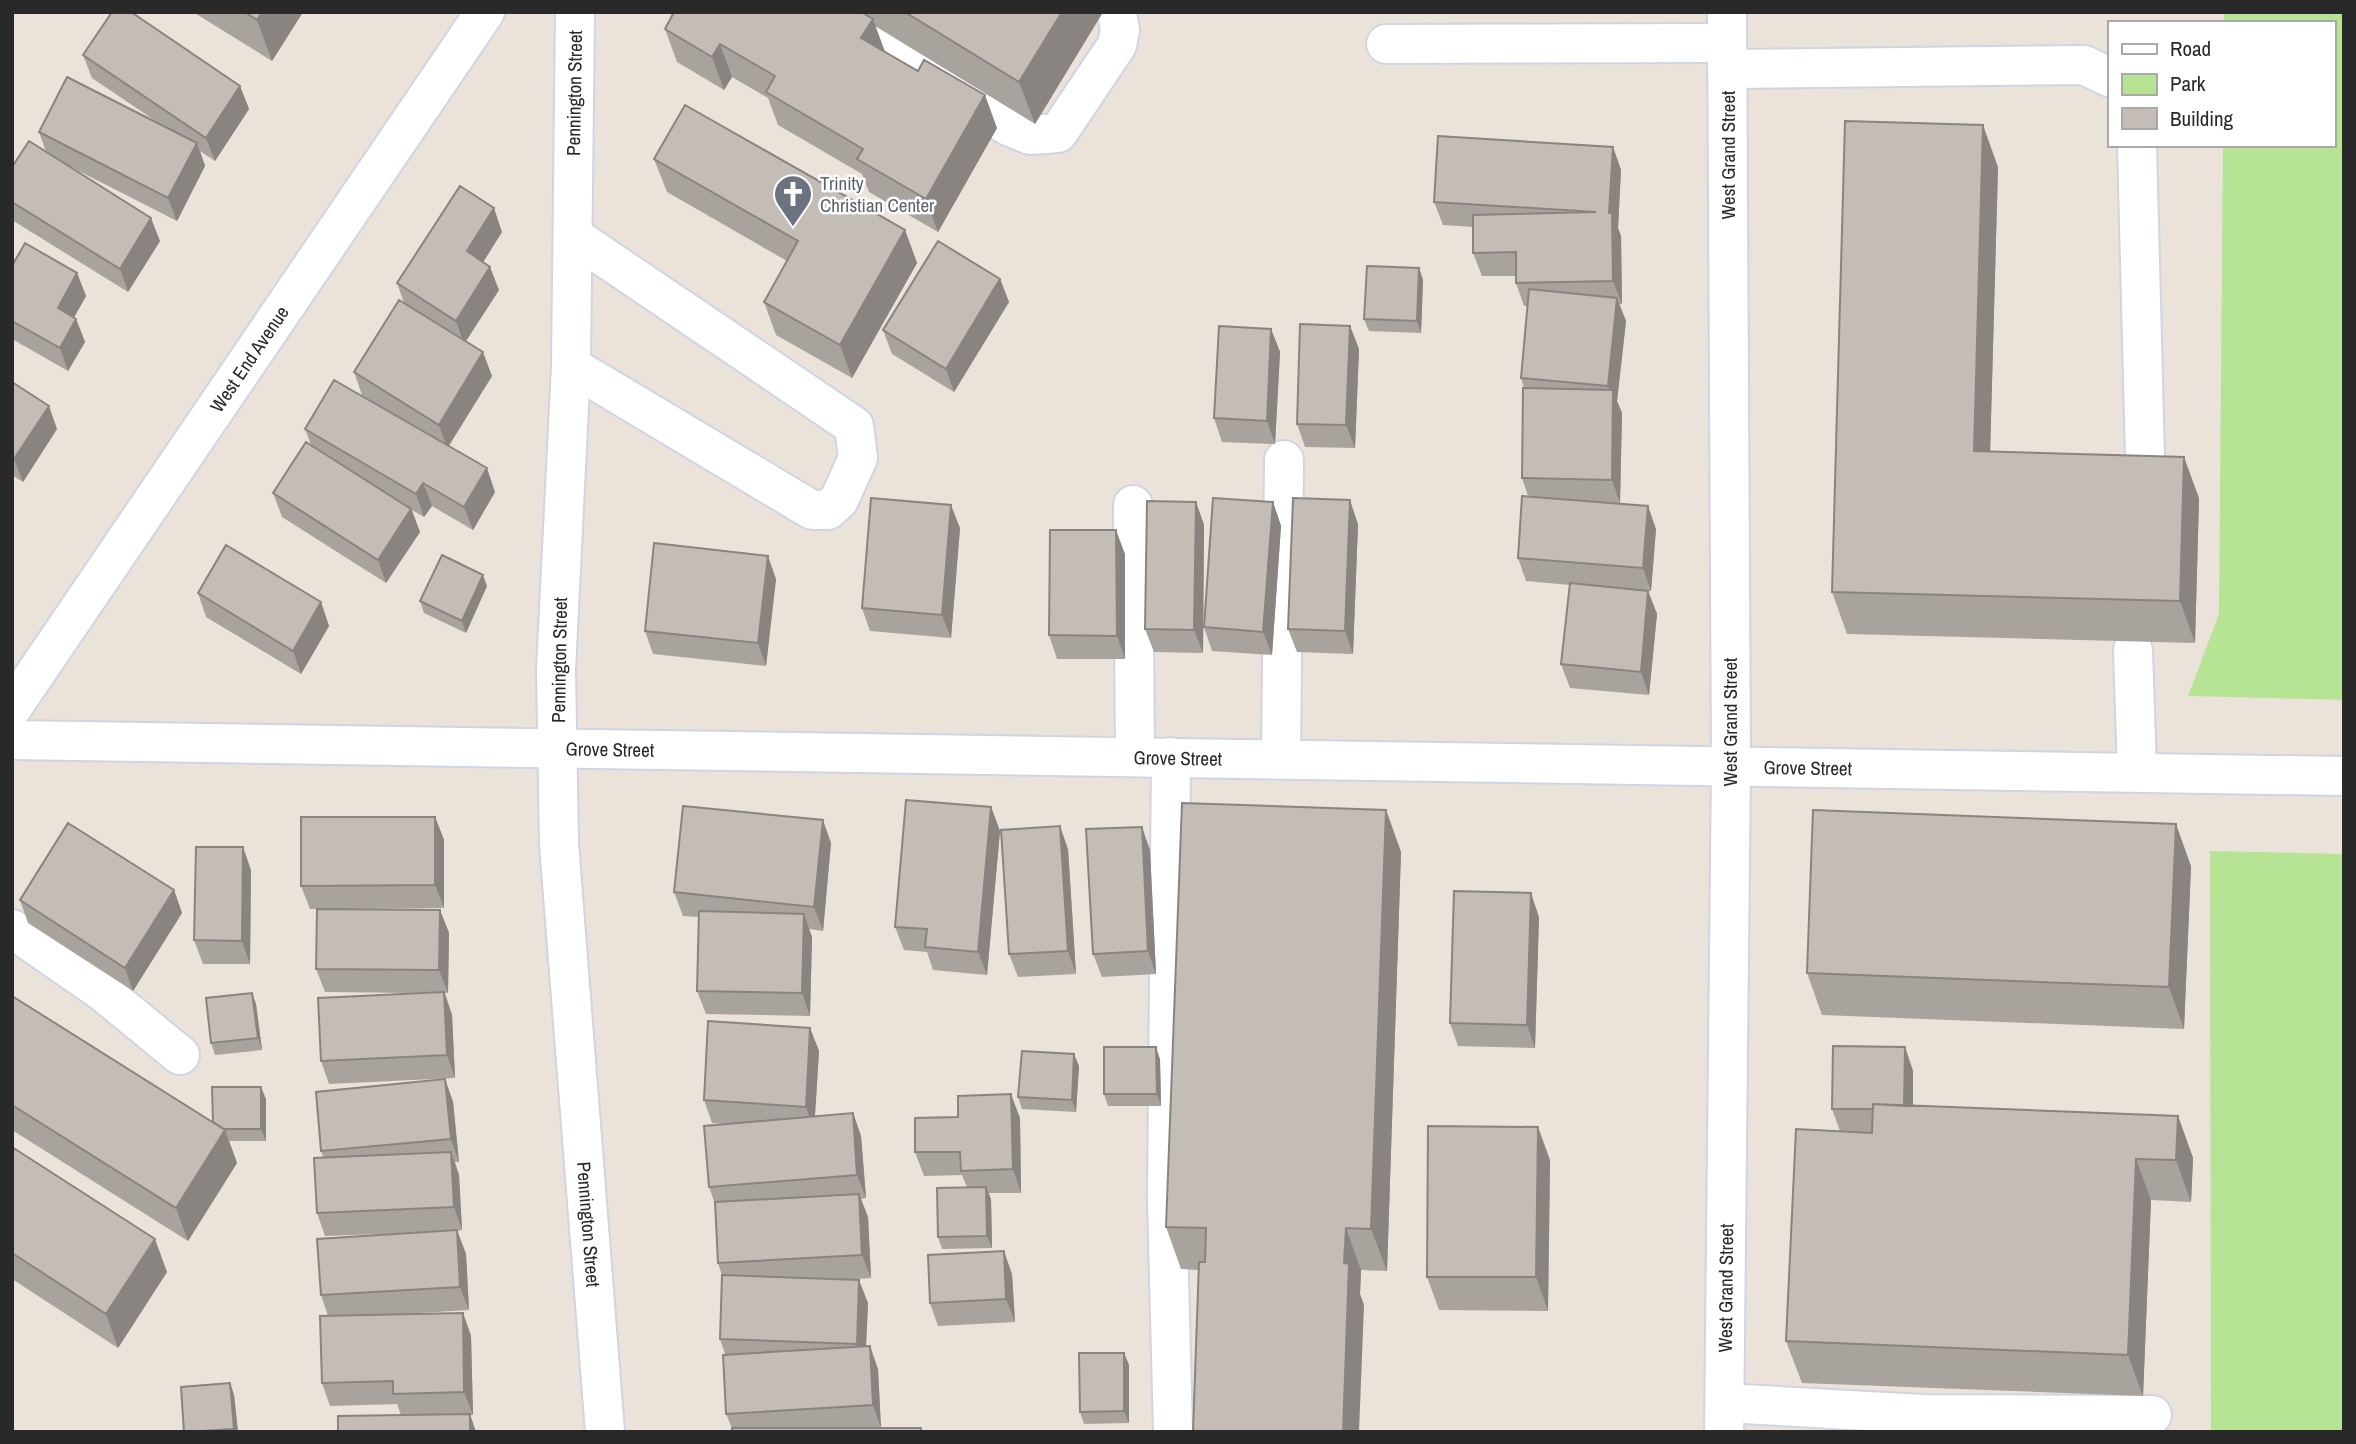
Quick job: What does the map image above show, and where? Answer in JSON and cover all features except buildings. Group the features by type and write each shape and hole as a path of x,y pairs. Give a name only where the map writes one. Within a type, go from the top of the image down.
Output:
{"street":[{"name":"West End Avenue","path":"12,708 485,12"},
{"name":"Pennington Street","path":"575,12 571,366 556,670 559,844 605,1432"},
{"path":"835,12 1008,126 1030,135 1058,133 1117,45 1120,30 1117,12"},
{"path":"1386,44 1727,41 2084,65 2108,77"},
{"name":"West Grand Street","path":"1724,1417 1731,765 1727,41"},
{"path":"2137,147 2144,458"},
{"path":"571,366 812,510 828,510 838,500 858,458 854,426 573,236"},
{"path":"1281,759 1284,460"},
{"path":"1133,505 1153,757 1173,1432"},
{"path":"2133,650 2137,772"},
{"name":"Grove Street","path":"12,740 2344,776"},
{"path":"12,929 103,992 180,1055"},
{"path":"1724,1417 2152,1415"}],"green space":[{"path":"2224,12 2344,12 2344,700 2188,696 2219,614 2223,147 2335,147 2335,21 2224,21"},
{"path":"2210,851 2344,854 2344,1432 2211,1432"}],"place":[{"name":"Trinity Christian Center","path":"793,228"}]}
